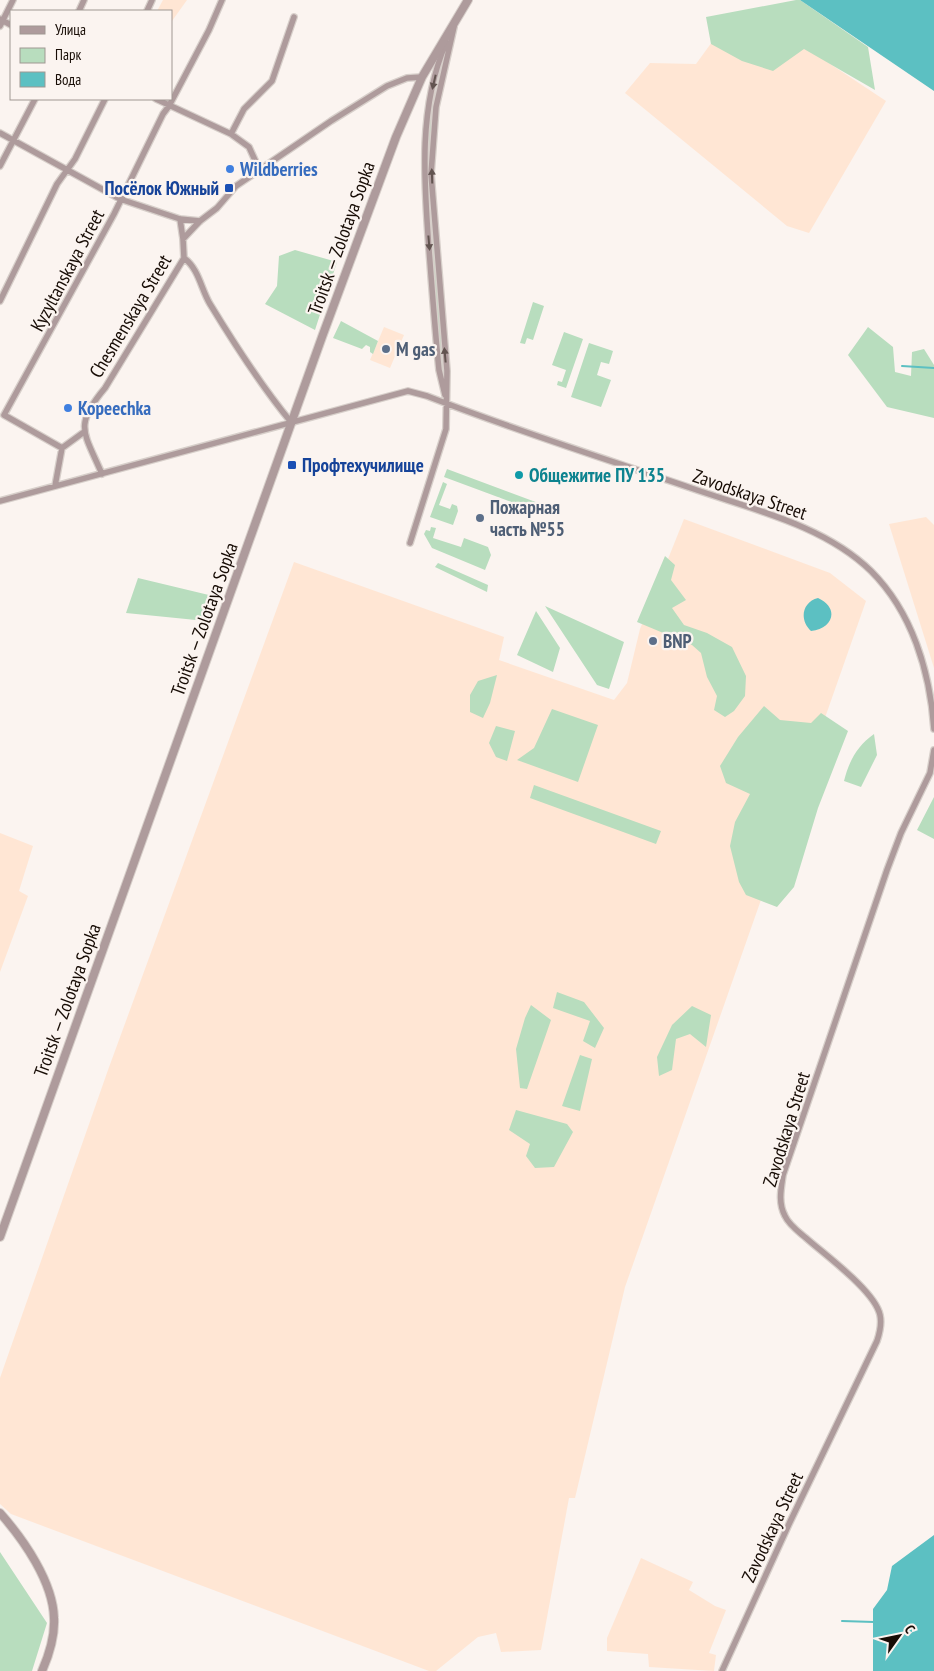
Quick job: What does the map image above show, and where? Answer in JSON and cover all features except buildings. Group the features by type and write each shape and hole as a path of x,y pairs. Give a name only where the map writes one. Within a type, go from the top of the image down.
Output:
{"street":[{"path":"1,22 13,0"},
{"name":"Kyzyltanskaya Street","path":"62,448 2,414 43,346 114,214 163,114 210,30 222,0"},
{"name":"Troitsk — Zolotaya Sopka","path":"0,1237 396,137 422,77 468,0"},
{"path":"231,134 244,109 258,97 272,80 294,17"},
{"path":"410,543 446,429 447,371 432,174 436,107 456,20"},
{"name":"Chesmenskaya Street","path":"84,432 85,417 111,379 184,258 183,238 217,208 236,186 259,169 388,86 407,78 422,77"},
{"path":"0,166 34,100"},
{"path":"0,301 57,184 75,159 104,100"},
{"path":"158,100 231,134 249,147 259,169"},
{"path":"0,133 120,199 180,219 200,221"},
{"path":"180,219 183,238"},
{"path":"184,258 192,263 209,302 258,379 292,422"},
{"name":"Zavodskaya Street","path":"0,501 408,391 784,520 837,544 872,572 902,612 924,666 934,729"},
{"path":"55,486 62,448 84,432 102,474"},
{"name":"Zavodskaya Street","path":"722,1671 880,1331 880,1313 875,1302 863,1288 794,1229 785,1217 780,1197 784,1175 887,870 901,833 930,773 934,750"},
{"path":"0,1513 27,1548 47,1586 52,1602 54,1619 52,1639 42,1671"}],"shaded area":[{"path":"163,0 187,0 172,21 172,10 158,10"},
{"path":"728,20 773,26 886,101 809,233 787,226 625,93 650,63 696,64"},
{"path":"384,327 404,335 390,368 370,360"},
{"path":"926,517 934,525 934,668 889,524"},
{"path":"684,519 830,573 866,601 625,1287 575,1498 569,1498 541,1650 501,1652 496,1633 478,1637 436,1671 429,1671 11,1514 0,1504 0,1378 108,1070 294,562 504,637 499,660 614,700 627,683 640,629"},
{"path":"0,833 33,846 19,891 28,896 0,972"},
{"path":"641,1558 693,1582 689,1590 715,1606 726,1610 709,1653 716,1655 714,1671 649,1667 648,1654 607,1651 607,1638"}],"green space":[{"path":"800,0 868,47 875,90 804,49 773,71 742,61 711,44 706,17"},
{"path":"431,102 434,103 429,162 444,368 441,369 426,187"},
{"path":"295,250 337,262 315,330 265,304 277,286 279,256"},
{"path":"533,302 544,306 533,340 527,338 525,344 520,343"},
{"path":"341,321 378,341 373,354 370,352 370,347 366,345 362,349 333,338"},
{"path":"868,327 893,347 895,372 911,376 912,352 924,349 934,365 934,418 887,407 848,355"},
{"path":"564,332 583,339 566,388 557,385 558,381 562,382 566,370 552,365"},
{"path":"589,343 613,351 609,364 601,362 597,375 611,380 601,407 571,397"},
{"path":"447,469 541,504 538,512 444,477"},
{"path":"443,482 447,484 439,505 450,509 452,504 457,506 458,511 453,525 430,517"},
{"path":"431,527 436,528 433,538 461,547 464,538 488,547 491,555 485,570 432,548 424,534 426,530 430,531"},
{"path":"665,556 675,565 671,580 686,600 672,608 684,625 707,633 732,647 746,676 745,696 734,711 725,717 714,710 717,696 707,677 701,653 692,645 637,622"},
{"path":"438,563 488,585 487,592 435,567"},
{"path":"138,578 213,596 206,621 126,613"},
{"path":"545,606 624,642 609,689 597,685"},
{"path":"536,611 560,648 553,672 517,655"},
{"path":"497,675 490,703 483,718 470,712 470,695 478,681"},
{"path":"764,706 780,720 811,723 821,713 848,731 818,808 794,887 777,907 746,895 739,882 730,846 735,822 750,794 726,783 720,766 738,737"},
{"path":"552,709 598,725 578,782 517,760 534,748"},
{"path":"496,726 515,731 507,761 496,757 489,743"},
{"path":"874,734 877,755 861,787 844,781 854,754"},
{"path":"534,785 661,831 656,844 530,798"},
{"path":"934,797 934,839 917,830"},
{"path":"557,992 584,1002 604,1028 595,1048 583,1041 590,1021 553,1008"},
{"path":"531,1005 551,1020 527,1089 520,1088 516,1049"},
{"path":"692,1006 711,1015 706,1047 690,1034 676,1039 672,1070 659,1076 657,1057 672,1025"},
{"path":"580,1055 592,1059 580,1111 562,1106"},
{"path":"516,1110 567,1124 573,1132 554,1167 535,1168 526,1156 530,1144 509,1130"},
{"path":"0,1552 47,1623 32,1671 0,1671"}],"water":[{"path":"800,0 934,0 934,91"},
{"path":"818,598 829,607 831,618 824,626 811,631 805,622 804,612 808,603"},
{"path":"934,1535 934,1671 873,1671 873,1609 887,1590 892,1566"}],"waterway":[{"path":"902,366 934,368"},
{"path":"842,1621 874,1622"}],"place":[{"name":"Wildberries","path":"230,169"},
{"name":"Посёлок Южный","path":"229,188"},
{"name":"M gas","path":"386,349"},
{"name":"Kopeechka","path":"68,408"},
{"name":"Профтехучилище","path":"292,465"},
{"name":"Общежитие ПУ 135","path":"519,475"},
{"name":"Пожарная часть №55","path":"480,518"},
{"name":"BNP","path":"653,641"}]}
